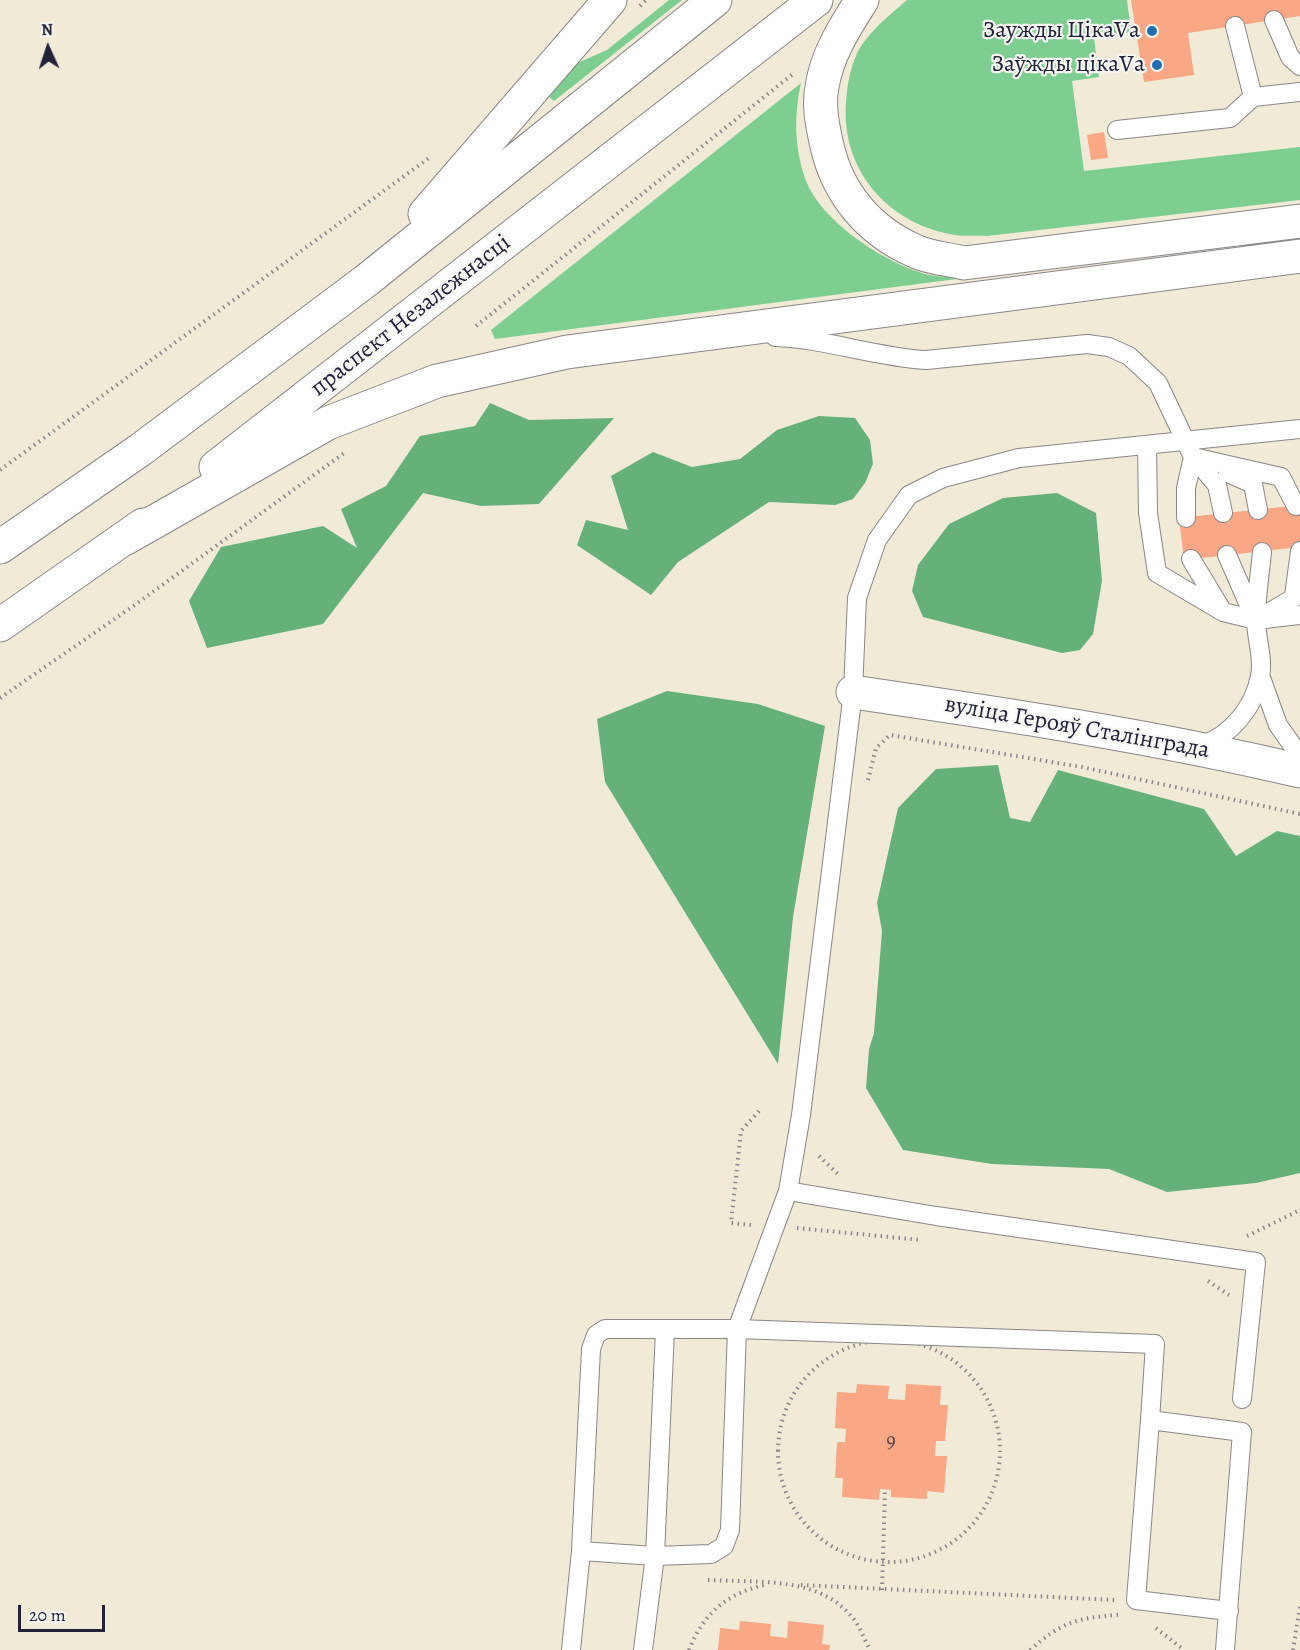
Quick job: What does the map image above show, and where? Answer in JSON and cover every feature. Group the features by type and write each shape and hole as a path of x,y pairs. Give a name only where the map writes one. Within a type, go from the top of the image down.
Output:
{"main road":[{"path":"0,547 140,450 367,280 715,0"},
{"name":"праспект Незалежнасці","path":"0,625 126,538 816,0"},
{"path":"862,0 835,44 829,62 821,88 822,124 830,159 841,186 861,214 884,235 916,252 964,263 1300,221"},
{"path":"367,280 624,4"},
{"path":"126,538 327,423 437,381 567,352 1300,256"},
{"name":"вуліца Герояў Сталінграда","path":"853,692 1074,725 1199,747 1300,771"}],"lane":[{"path":"1274,20 1290,57 1300,66"},
{"path":"1234,26 1253,97"},
{"path":"1117,130 1230,118 1253,97 1300,92"},
{"path":"702,335 794,338 927,360 1087,344 1109,347 1129,356 1158,383 1190,449 1217,485 1223,513"},
{"path":"1190,449 1300,429"},
{"path":"1147,445 1148,513 1157,573 1223,612 1256,620 1300,615"},
{"path":"581,1551 655,1556 711,1554 724,1546 730,1530 737,1329 788,1191 801,1116 853,692 857,598 877,540 909,495 943,478 1019,458 1147,445 1190,449 1281,477 1296,506"},
{"path":"1190,449 1253,484 1258,510"},
{"path":"1186,518 1190,449"},
{"path":"1256,620 1297,595 1300,551"},
{"path":"1262,552 1256,620 1260,675 1278,725 1300,756"},
{"path":"1227,555 1256,620"},
{"path":"1191,559 1223,612"},
{"path":"1199,747 1219,739 1235,725 1247,709 1260,675"},
{"path":"788,1191 936,1216 1256,1263 1242,1399"},
{"path":"572,1650 581,1551 591,1349 596,1335 605,1329 737,1329 1155,1344 1136,1600 1229,1611"},
{"path":"643,1650 655,1556 665,1330"},
{"path":"1150,1420 1242,1432 1225,1650"}],"path":[{"path":"624,4 646,0"},
{"path":"476,326 794,74"},
{"path":"0,470 434,155"},
{"path":"0,698 132,607 348,450"},
{"path":"868,781 876,748 890,735 1082,767 1300,814"},
{"path":"759,1111 741,1131 731,1223 926,1240"},
{"path":"815,1151 825,1164 841,1176"},
{"path":"1240,1239 1300,1210"},
{"path":"1200,1280 1211,1282 1229,1295 1229,1306"},
{"path":"892,1339 930,1346 960,1364 984,1390 998,1423 1001,1457 994,1491 976,1522 950,1545 917,1559 882,1563 845,1554 812,1533 789,1502 777,1465 778,1436 779,1427 794,1391 820,1362 854,1344 892,1339"},
{"path":"882,1590 885,1490"},
{"path":"689,1650 697,1629 716,1606 742,1590 771,1583 882,1590 1136,1600"},
{"path":"801,1585 831,1598 855,1620 870,1650"},
{"path":"1293,1650 1300,1606"},
{"path":"1030,1650 1053,1630 1083,1618 1118,1615 1129,1618"},
{"path":"1152,1625 1184,1650"}],"green space":[{"path":"669,0 682,0 554,101 549,97 575,64 607,50"},
{"path":"907,0 1127,0 1131,32 1094,38 1099,77 1072,81 1084,171 1300,147 1300,200 987,236 950,234 927,228 906,218 872,188 860,170 851,149 846,127 846,103 850,74 861,46 877,27"},
{"path":"801,83 796,119 801,166 812,193 823,208 852,235 886,258 924,274 964,278 495,339 491,330"},
{"path":"490,403 529,420 614,418 539,504 481,506 423,493 323,624 207,648 189,601 221,547 323,526 357,548 341,509 386,486 420,436 475,426"},
{"path":"819,416 855,418 870,440 873,464 865,483 853,499 835,505 769,502 678,562 651,595 577,545 586,520 628,530 611,476 653,452 692,467 740,459 777,430"},
{"path":"1057,493 1096,513 1102,581 1093,634 1080,650 1062,653 923,617 912,591 918,565 949,524 1003,498"},
{"path":"667,691 758,704 825,726 793,917 778,1064 605,782 597,719"},
{"path":"998,765 1010,818 1030,822 1058,770 1204,809 1236,856 1277,831 1300,836 1300,1173 1256,1183 1167,1192 1109,1169 992,1164 903,1150 866,1088 869,1049 874,1033 882,931 877,903 898,808 936,769"}],"building":[{"path":"1131,0 1300,0 1300,16 1188,33 1194,75 1144,82"},
{"path":"1104,132 1108,158 1091,160 1087,135"},
{"path":"1300,505 1300,547 1184,560 1179,518"},
{"path":"857,1384 889,1386 888,1399 905,1400 906,1384 941,1386 940,1405 948,1405 945,1441 936,1441 935,1456 947,1456 944,1493 927,1491 927,1499 891,1497 891,1490 880,1489 879,1500 842,1497 843,1478 835,1478 837,1442 845,1442 846,1429 835,1428 837,1392 856,1393"},
{"path":"740,1621 771,1624 770,1636 787,1638 788,1621 824,1625 822,1644 830,1645 829,1650 718,1650 720,1628 739,1630"}],"place":[{"name":"Заужды ЦікаVа","path":"1152,31"},
{"name":"Заўжды цікаVа","path":"1157,65"}]}
